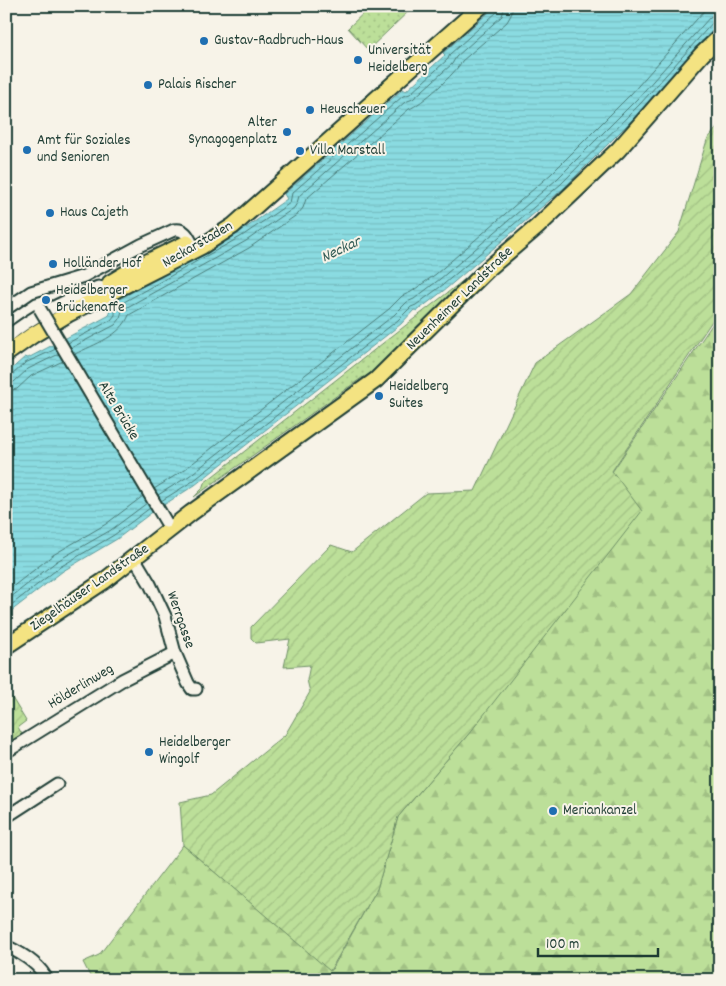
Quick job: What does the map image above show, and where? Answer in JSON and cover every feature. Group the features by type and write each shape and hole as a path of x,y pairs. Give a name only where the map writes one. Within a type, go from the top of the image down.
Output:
{"main road":[{"name":"Neckarstaden","path":"6,354 53,322 246,214 482,6"},
{"name":"Neuenheimer Landstraße","path":"169,525 376,380 489,268 537,227 618,150 696,60 720,36"},
{"name":"Neckarstaden","path":"68,314 103,288 137,267 192,245"},
{"name":"Ziegelhäuser Landstraße","path":"6,646 98,586 135,558 169,525"}],"street":[{"path":"6,309 36,301 47,287 84,276 141,245 174,230 183,231 192,245"},
{"path":"6,338 22,325 50,309 98,287 103,288"},
{"name":"Alte Brücke","path":"36,301 169,525"},
{"name":"Werrgasse","path":"135,558 165,616 175,652 190,687 196,689"},
{"name":"Hölderlinweg","path":"6,752 122,680 175,652"},
{"path":"6,817 58,784"},
{"path":"6,946 36,965 47,980"}],"green space":[{"path":"371,6 414,6 368,50 348,28"},
{"path":"720,124 720,309 612,471 642,511 472,730 398,817 377,889 330,971 183,845 180,802 211,795 285,735 310,692 307,680 310,665 284,667 290,639 256,643 251,638 251,627 331,545 352,552 426,493 475,491 535,363 631,294 679,232 707,140"},
{"path":"465,279 365,379 363,377 194,497 202,489 204,483"},
{"path":"720,313 720,980 92,980 83,962 99,955 183,845 331,971 377,889 398,817 472,730 612,472"},
{"path":"6,688 26,721 18,727 23,736 6,746"}],"water":[{"name":"Neckar","path":"496,6 720,6 720,22 645,107 564,188 447,288 417,311 414,310 401,324 195,485 151,513 117,539 63,571 6,615 6,374 25,357 28,358 108,316 110,314 107,306 240,232 287,199 284,194 403,89 406,91 445,55 443,53"}],"place":[{"name":"Gustav-Radbruch-Haus","path":"204,41"},
{"name":"Universität Heidelberg","path":"358,60"},
{"name":"Palais Rischer","path":"148,85"},
{"name":"Heuscheuer","path":"310,110"},
{"name":"Alter Synagogenplatz","path":"287,132"},
{"name":"Amt für Soziales und Senioren","path":"27,150"},
{"name":"Villa Marstall","path":"300,151"},
{"name":"Haus Cajeth","path":"50,213"},
{"name":"Holländer Hof","path":"53,264"},
{"name":"Heidelberger Brückenaffe","path":"46,300"},
{"name":"Heidelberg Suites","path":"379,396"},
{"name":"Heidelberger Wingolf","path":"149,752"},
{"name":"Meriankanzel","path":"553,811"}]}
